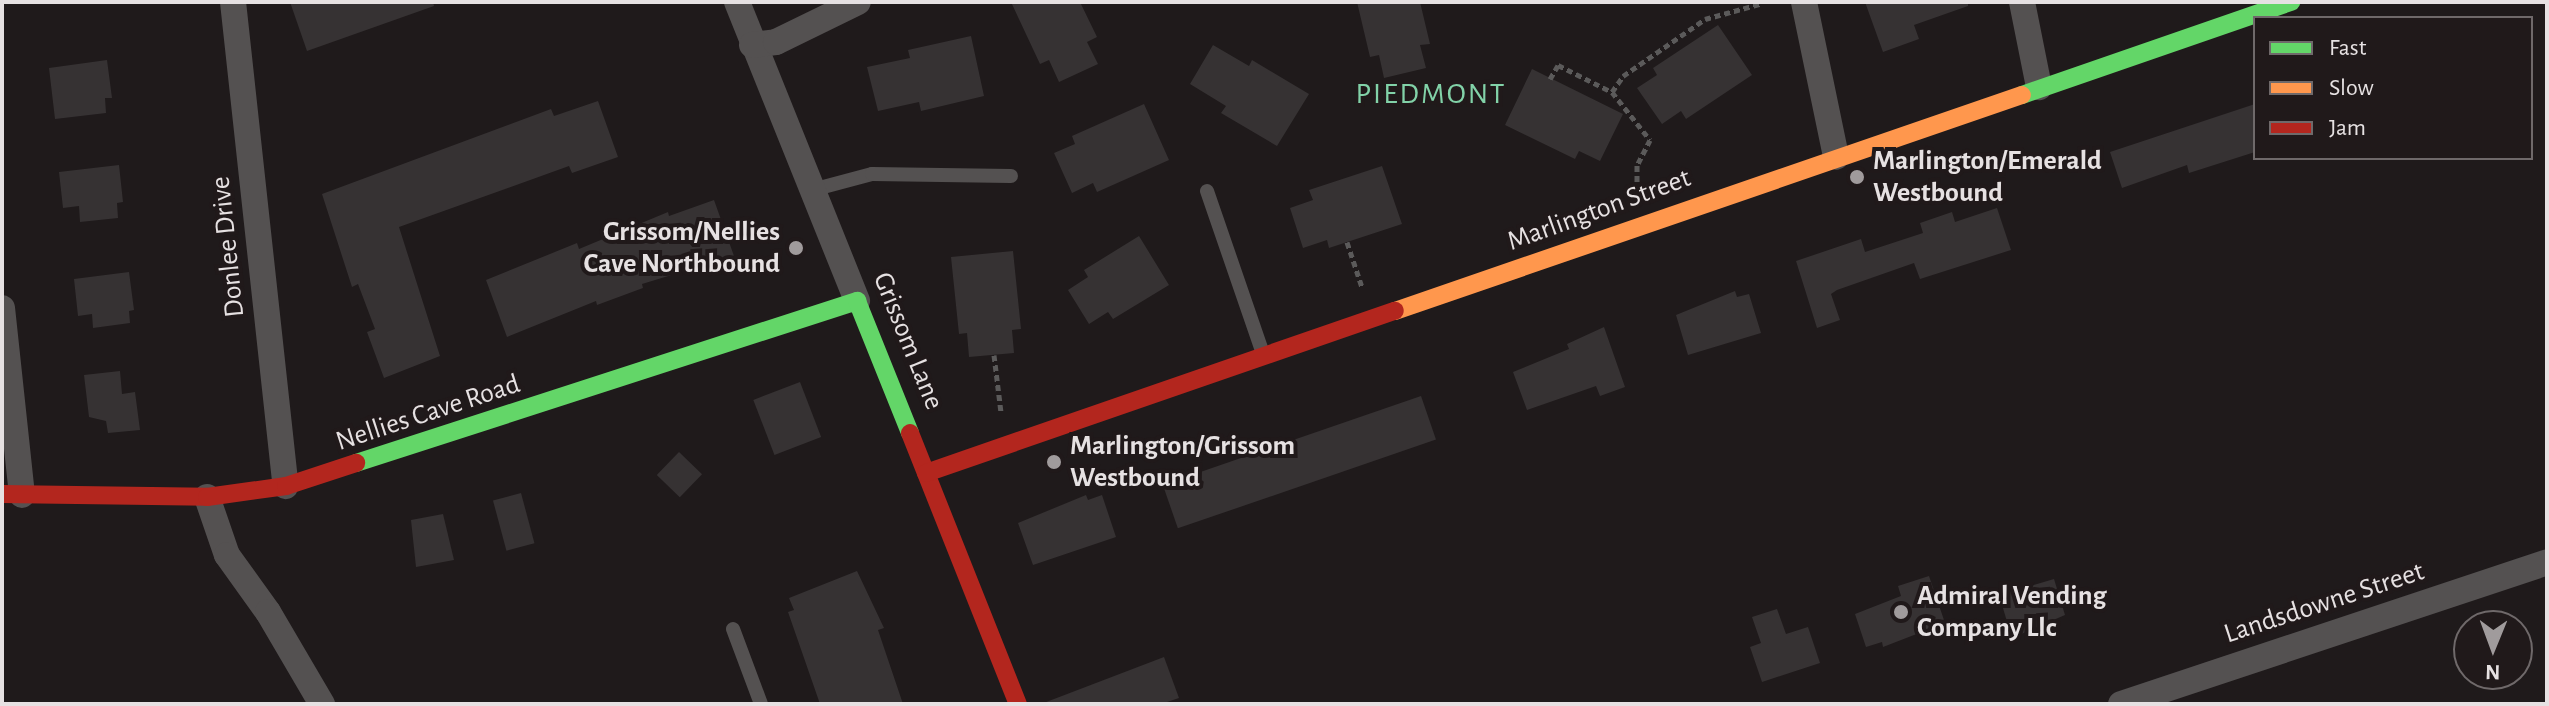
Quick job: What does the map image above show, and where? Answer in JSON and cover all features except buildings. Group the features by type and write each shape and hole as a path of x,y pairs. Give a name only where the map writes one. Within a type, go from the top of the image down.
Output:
{"street":[{"name":"Donlee Drive","path":"233,2 286,486"},
{"name":"Grissom Lane","path":"737,2 1018,704"},
{"path":"752,45 776,42 858,2"},
{"path":"1804,2 1836,157"},
{"path":"2022,2 2039,87"},
{"name":"Marlington Street","path":"926,473 2039,87 2225,18 2291,2"},
{"name":"Nellies Cave Road","path":"12,494 207,497 286,486 857,301"},
{"path":"2,308 12,494"},
{"path":"207,497 227,555 268,612 322,704"},
{"name":"Landsdowne Street","path":"2121,704 2547,562"}],"lane":[{"path":"812,190 872,174 1011,176"},
{"path":"1207,191 1264,357"},
{"path":"733,629 761,704"}],"path":[{"path":"1612,92 1623,76 1705,19 1760,4"},
{"path":"1550,79 1558,65 1612,92 1650,140 1637,165 1637,200"},
{"path":"1347,242 1364,292"},
{"path":"994,355 1001,417"}],"traffic: fast":[{"path":"2022,95 2291,2"},
{"path":"356,463 857,301 910,433"}],"traffic: slow":[{"path":"1395,311 2022,95"}],"traffic: jam":[{"path":"926,473 1395,311"},
{"path":"910,433 1018,704"},
{"path":"2,494 207,497 286,486 356,463"}],"place":[{"name":"Marlington/Emerald Westbound","path":"1857,177"},
{"name":"Grissom/Nellies Cave Northbound","path":"796,248"},
{"name":"Marlington/Grissom Westbound","path":"1054,462"},
{"name":"Admiral Vending Company Llc","path":"1901,612"}],"district":[{"name":"PIEDMONT","path":"1431,94"}]}
